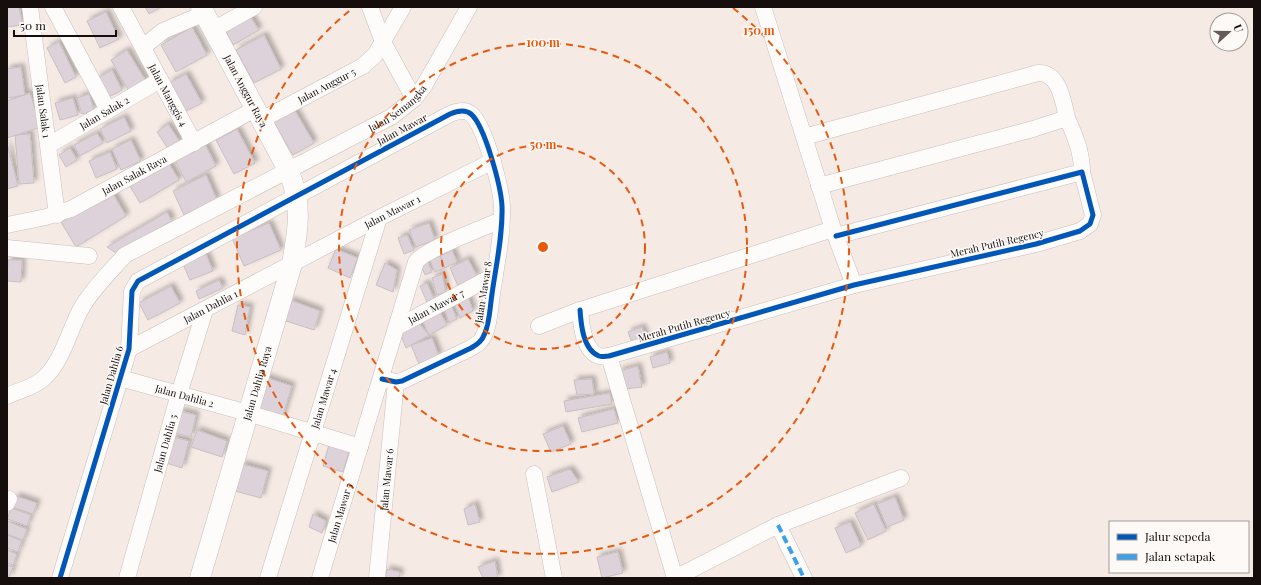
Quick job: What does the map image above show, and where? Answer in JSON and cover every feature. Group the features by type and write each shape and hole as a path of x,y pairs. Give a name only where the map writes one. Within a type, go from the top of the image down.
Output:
{"street":[{"name":"Jalan Salak 1","path":"30,7 49,145 56,215"},
{"path":"54,7 108,110"},
{"name":"Jalan Manggis 4","path":"121,7 194,143"},
{"path":"142,47 163,31 207,17 254,7"},
{"path":"370,7 383,42 414,99"},
{"name":"Jalan Anggur 5","path":"258,114 363,66 375,55 403,7"},
{"name":"Jalan Semangka","path":"293,181 391,117 414,99 424,86 469,7"},
{"path":"763,7 834,232 854,286"},
{"name":"Jalan Anggur Raya","path":"207,17 293,181"},
{"name":"Merah Putih Regency","path":"609,356 854,286 1036,244 1080,231 1090,224 1093,215 1082,172 1082,158 1078,145 1067,118 1064,103 1054,78 1046,72 804,137"},
{"name":"Jalan Salak 2","path":"49,145 160,80"},
{"name":"Jalan Mawar","path":"293,181 458,111 470,114 477,122 493,161"},
{"name":"Jalan Salak Raya","path":"7,225 56,215 71,209 194,143 258,114"},
{"path":"819,186 1067,118"},
{"name":"Jalan Mawar 1","path":"292,264 379,218 493,161"},
{"name":"Jalan Mawar 8","path":"389,380 407,379 481,342 488,322 502,220 500,191 493,161"},
{"path":"539,326 580,310 834,232 1082,172"},
{"path":"7,396 42,380 49,372 61,352 83,307 98,285 125,255 293,181"},
{"name":"Jalan Dahlia Raya","path":"200,578 292,264 299,227 293,181"},
{"name":"Jalan Dahlia 6","path":"60,578 129,349 132,290 138,281 293,181"},
{"name":"Jalan Mawar 4","path":"268,578 379,218"},
{"path":"389,380 398,326 413,272 419,258 502,220"},
{"path":"7,248 89,256"},
{"name":"Jalan Dahlia 1","path":"129,349 292,264"},
{"name":"Jalan Mawar 7","path":"398,326 495,275"},
{"name":"Jalan Dahlia 5","path":"127,578 179,394 206,310"},
{"path":"580,310 587,343 600,356 609,356 675,578 778,526 901,478"},
{"name":"Jalan Dahlia 2","path":"120,378 248,413 360,447"},
{"name":"Jalan Mawar 5","path":"320,578 360,447 389,380"},
{"name":"Jalan Mawar 6","path":"377,578 389,380"},
{"path":"534,474 554,578"},
{"path":"778,526 804,578"}],"building":[{"path":"7,7 19,7 23,25 7,27"},
{"path":"145,7 161,7 149,14"},
{"path":"106,12 119,39 100,48 87,21"},
{"path":"250,16 259,30 233,45 225,30"},
{"path":"192,27 207,55 176,72 161,45"},
{"path":"264,35 281,69 254,83 236,50"},
{"path":"59,42 76,77 65,83 47,48"},
{"path":"127,50 146,81 129,91 111,60"},
{"path":"21,67 25,95 7,98 7,69"},
{"path":"112,70 122,90 107,98 97,78"},
{"path":"186,74 202,103 184,112 169,83"},
{"path":"30,93 41,127 7,138 7,101"},
{"path":"89,94 94,110 82,114 77,98"},
{"path":"73,98 78,115 60,120 55,103"},
{"path":"294,109 314,143 293,155 273,121"},
{"path":"124,117 131,131 107,143 100,129"},
{"path":"168,124 180,142 169,150 157,132"},
{"path":"237,129 255,163 234,174 216,140"},
{"path":"97,133 103,143 80,156 74,145"},
{"path":"30,134 34,183 19,184 15,135"},
{"path":"131,140 141,161 121,170 112,149"},
{"path":"7,143 18,186 7,189"},
{"path":"205,144 216,166 186,182 175,160"},
{"path":"70,148 77,160 66,167 59,155"},
{"path":"110,152 117,169 96,178 89,161"},
{"path":"167,160 179,180 140,203 128,183"},
{"path":"206,175 217,200 184,215 173,191"},
{"path":"112,192 126,216 76,247 61,222"},
{"path":"167,212 172,221 116,253 107,247"},
{"path":"269,223 281,250 244,266 232,238"},
{"path":"429,223 435,240 416,247 409,230"},
{"path":"407,235 414,250 404,254 398,238"},
{"path":"336,249 358,258 350,278 328,268"},
{"path":"452,250 457,262 445,268 440,256"},
{"path":"206,254 213,271 190,280 183,264"},
{"path":"440,256 445,268 435,272 430,260"},
{"path":"468,259 477,276 458,286 450,268"},
{"path":"8,260 22,260 21,282 7,281"},
{"path":"428,262 432,272 425,275 421,265"},
{"path":"385,263 397,270 393,292 376,285"},
{"path":"442,274 446,292 437,295 432,278"},
{"path":"219,280 223,288 199,299 196,291"},
{"path":"427,283 434,299 427,302 420,286"},
{"path":"171,286 180,303 148,320 139,303"},
{"path":"468,296 473,311 460,318 454,303"},
{"path":"290,300 320,311 314,330 283,320"},
{"path":"238,305 250,307 245,335 232,331"},
{"path":"451,305 457,319 449,323 445,309"},
{"path":"439,310 447,325 429,335 422,320"},
{"path":"419,323 429,335 406,348 400,333"},
{"path":"642,327 649,347 635,351 628,332"},
{"path":"432,338 439,356 419,364 411,345"},
{"path":"667,352 670,363 653,368 650,357"},
{"path":"638,366 642,387 624,389 619,371"},
{"path":"265,377 292,386 282,418 255,410"},
{"path":"592,379 594,394 577,395 574,380"},
{"path":"610,393 612,404 566,412 564,401"},
{"path":"614,409 618,423 582,432 578,418"},
{"path":"180,411 196,415 191,437 174,433"},
{"path":"563,426 571,444 551,452 543,434"},
{"path":"197,430 227,441 222,457 191,447"},
{"path":"173,437 189,441 182,468 166,463"},
{"path":"329,445 349,451 343,472 323,466"},
{"path":"242,464 268,471 261,498 235,491"},
{"path":"570,469 579,482 552,492 547,477"},
{"path":"16,496 37,503 33,514 12,507"},
{"path":"895,497 904,520 887,527 877,504"},
{"path":"475,504 480,522 468,525 464,509"},
{"path":"874,504 886,531 868,540 855,513"},
{"path":"11,508 31,515 27,526 7,519"},
{"path":"313,514 326,521 322,533 309,527"},
{"path":"7,521 27,529 23,540 7,534"},
{"path":"850,522 861,546 846,553 835,528"},
{"path":"7,535 22,541 18,552 7,548"},
{"path":"7,550 17,554 13,565 7,563"},
{"path":"618,552 623,573 602,578 597,557"},
{"path":"495,561 498,578 483,578 478,567"},
{"path":"7,565 13,567 9,578 7,577"},
{"path":"387,569 400,572 399,578 385,578"}],"marked path":[{"path":"778,525 804,578"}],"cycle path":[{"path":"60,578 129,349 132,291 138,281 450,114 458,111 466,111 471,114 476,121 487,143 499,185 502,206 500,239 487,328 484,336 478,344 471,348 402,381 396,382 382,379"},
{"path":"580,310 584,336 589,348 599,356 609,356 854,285 1036,244 1080,231 1090,224 1093,215 1082,172 836,236"}]}
